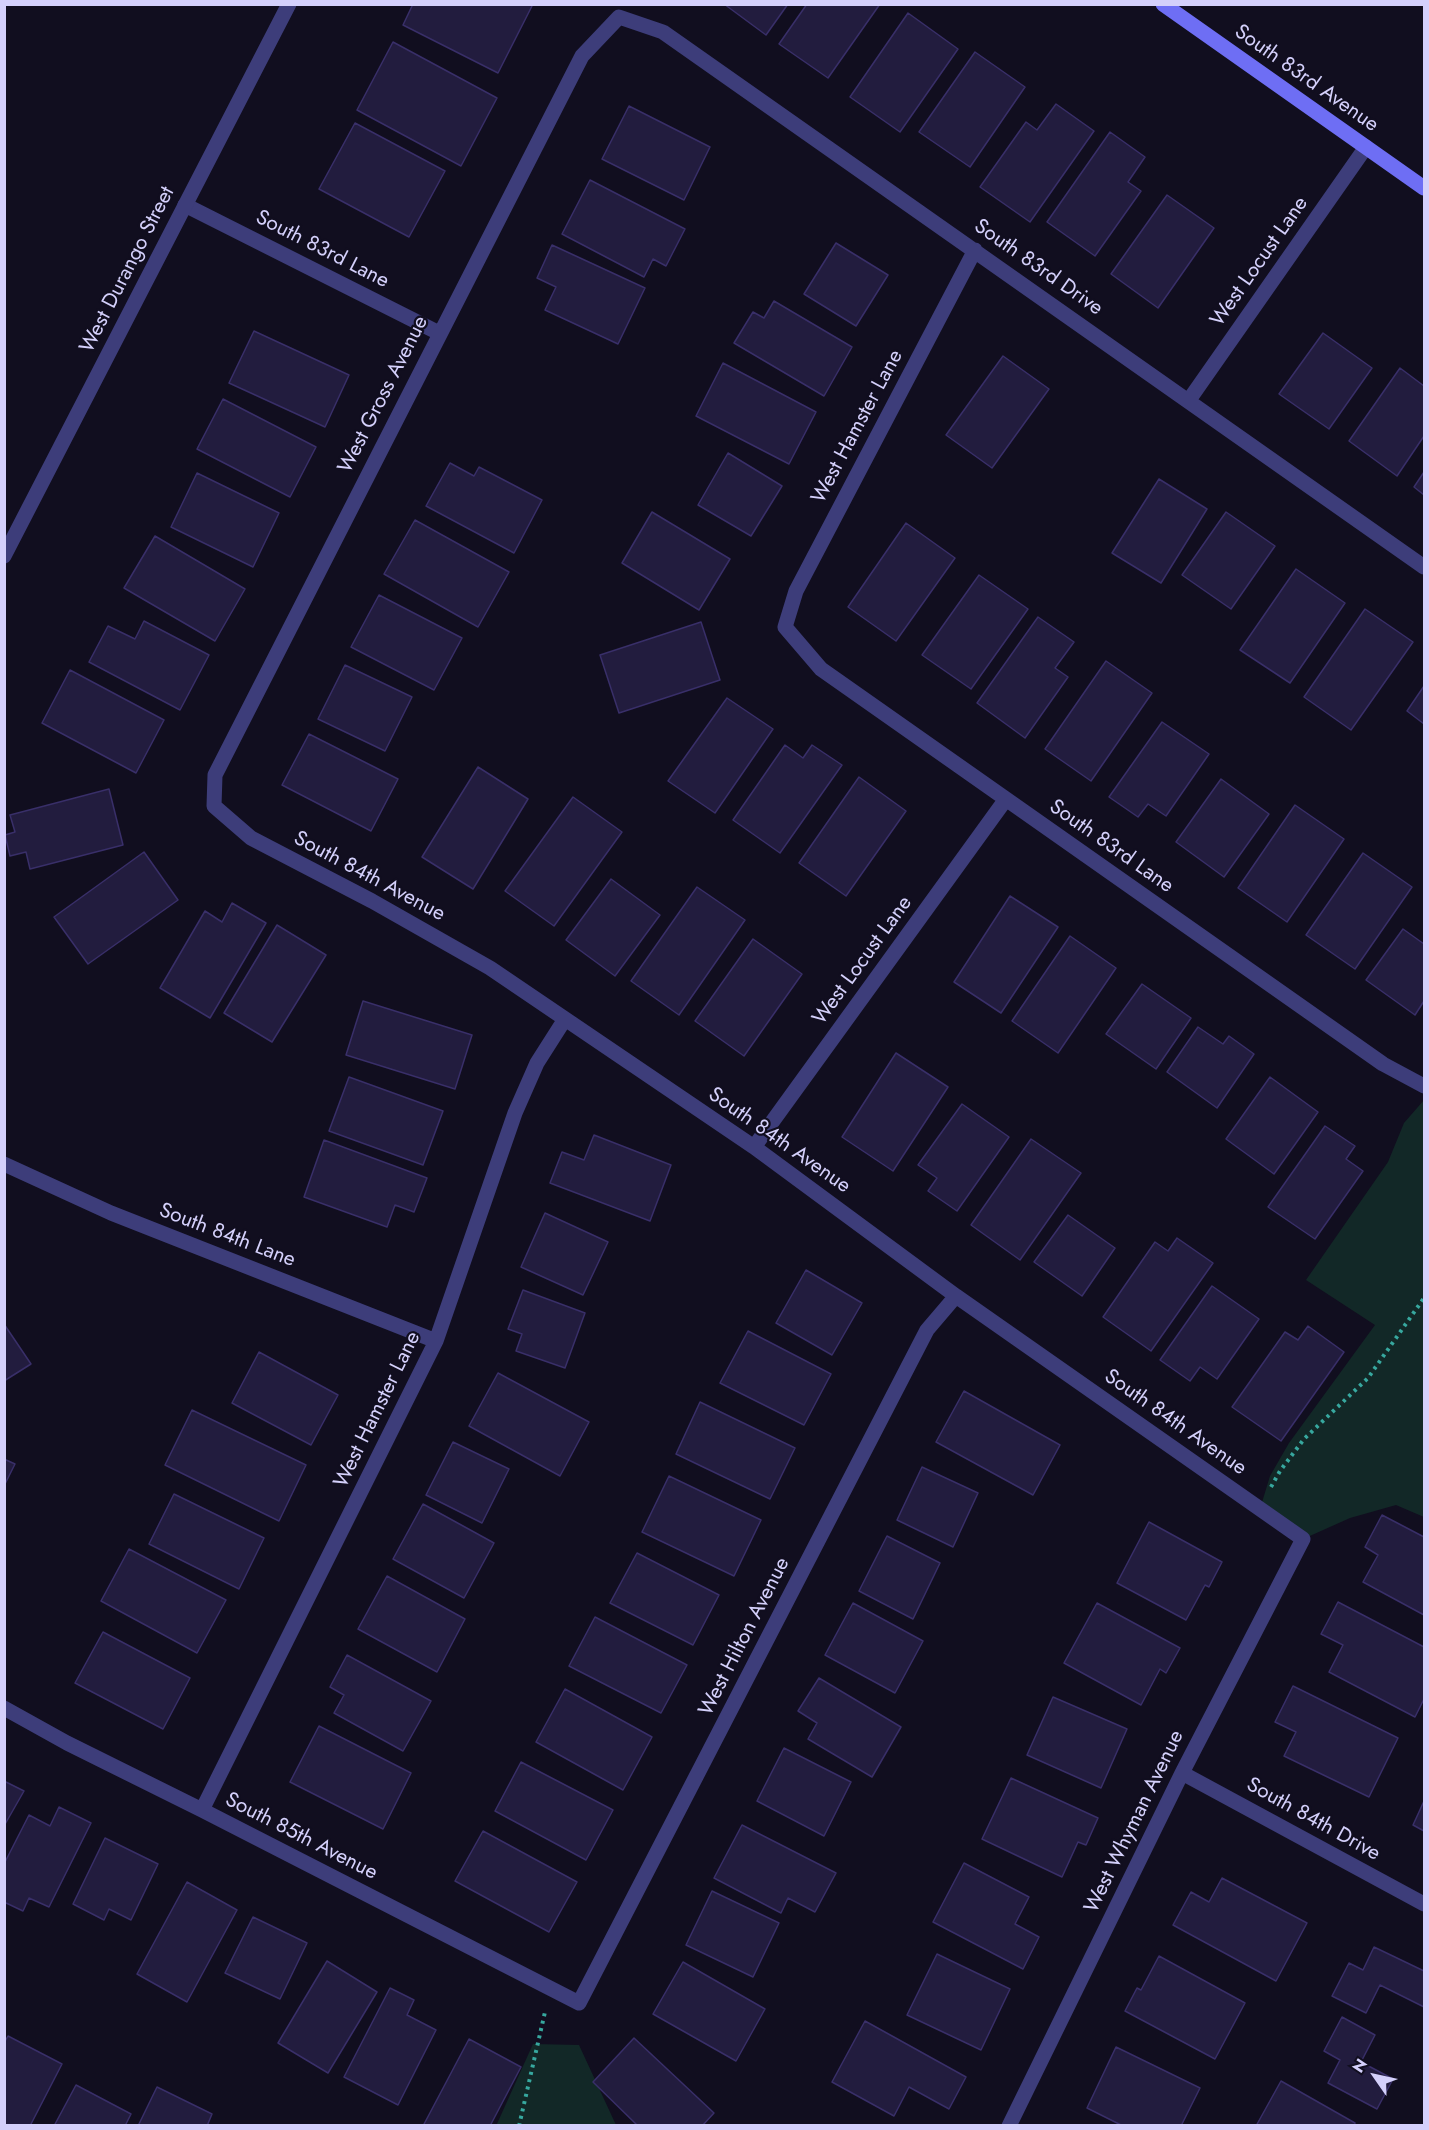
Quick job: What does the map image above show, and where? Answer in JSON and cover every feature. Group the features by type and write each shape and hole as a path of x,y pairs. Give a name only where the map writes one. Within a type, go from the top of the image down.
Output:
{"main road":[{"name":"South 83rd Avenue","path":"1163,4 1425,188"}],"street":[{"name":"West Durango Street","path":"4,556 289,4"},
{"name":"South 83rd Drive","path":"619,17 663,32 1425,567"},
{"name":"West Gross Avenue","path":"214,806 215,775 439,333 582,56 619,17"},
{"name":"West Locust Lane","path":"1188,400 1366,147"},
{"name":"South 83rd Lane","path":"185,204 439,333"},
{"name":"West Hamster Lane","path":"785,627 796,591 975,250"},
{"name":"South 83rd Lane","path":"785,627 821,669 1383,1064 1425,1086"},
{"name":"West Locust Lane","path":"754,1147 1006,799"},
{"name":"South 84th Avenue","path":"214,806 251,838 372,901 490,968 566,1019 754,1147 956,1296 1303,1539"},
{"name":"West Hamster Lane","path":"202,1810 436,1341 515,1113 537,1063 566,1019"},
{"name":"South 84th Lane","path":"4,1164 111,1213 436,1341"},
{"name":"West Hilton Avenue","path":"579,2003 927,1330 956,1296"},
{"name":"West Whyman Avenue","path":"1009,2126 1182,1773 1303,1539"},
{"name":"South 85th Avenue","path":"4,1708 67,1743 579,2003"},
{"name":"South 84th Drive","path":"1182,1773 1425,1904"}],"path":[{"path":"1260,1509 1280,1471 1304,1439 1368,1378 1425,1298"},
{"path":"519,2126 550,1988"}],"green space":[{"path":"1424,1100 1424,1517 1396,1505 1350,1518 1303,1539 1260,1509 1270,1476 1289,1443 1375,1325 1306,1280 1388,1162 1404,1123"},
{"path":"533,2044 579,2045 616,2125 496,2126"}],"building":[{"path":"413,4 529,4 532,6 498,73 403,25"},
{"path":"724,4 788,4 766,35"},
{"path":"807,4 880,4 828,78 779,44"},
{"path":"908,13 958,49 900,132 850,97"},
{"path":"393,42 497,98 461,166 357,110"},
{"path":"975,52 1025,87 970,167 919,132"},
{"path":"1056,104 1094,131 1030,222 980,187 1026,122 1037,130"},
{"path":"629,106 710,147 684,200 602,159"},
{"path":"355,123 445,171 409,237 319,189"},
{"path":"1110,132 1145,157 1128,182 1141,191 1095,256 1047,222"},
{"path":"590,180 685,229 666,266 653,259 644,277 562,234"},
{"path":"1167,195 1214,228 1158,308 1111,274"},
{"path":"836,243 888,275 856,326 804,294"},
{"path":"552,245 645,288 618,344 545,310 556,287 537,278"},
{"path":"774,301 852,347 824,396 734,343 753,312 764,318"},
{"path":"254,331 349,375 325,427 229,383"},
{"path":"1323,333 1372,368 1329,429 1279,394"},
{"path":"1003,356 1049,389 992,468 946,435"},
{"path":"723,363 816,412 789,464 696,416"},
{"path":"1400,368 1424,386 1424,436 1397,476 1349,441"},
{"path":"223,399 316,447 290,497 197,449"},
{"path":"728,453 782,486 751,536 698,505"},
{"path":"450,463 474,476 479,467 542,500 514,553 426,506"},
{"path":"1424,472 1424,495 1414,487"},
{"path":"197,473 279,513 253,567 171,527"},
{"path":"1159,479 1207,509 1161,583 1112,553"},
{"path":"652,512 730,559 699,610 622,563"},
{"path":"1226,512 1275,546 1231,609 1182,575"},
{"path":"415,520 509,572 478,627 384,574"},
{"path":"906,523 955,558 896,641 848,607"},
{"path":"155,536 245,589 215,641 124,588"},
{"path":"1296,569 1345,603 1290,683 1240,650"},
{"path":"979,575 1028,609 971,689 922,655"},
{"path":"379,595 462,638 434,690 351,647"},
{"path":"1365,609 1413,642 1351,730 1304,697"},
{"path":"1038,617 1074,642 1055,668 1068,677 1025,738 977,703"},
{"path":"144,621 209,655 180,710 89,662 108,626 135,639"},
{"path":"701,622 720,680 619,713 600,655"},
{"path":"1106,661 1152,693 1091,781 1045,749"},
{"path":"345,665 412,697 385,751 318,719"},
{"path":"70,670 164,720 136,773 42,723"},
{"path":"1424,686 1424,724 1407,711"},
{"path":"727,698 773,729 715,813 668,781"},
{"path":"1162,722 1209,754 1166,816 1148,804 1138,817 1109,797"},
{"path":"309,734 398,779 371,831 282,785"},
{"path":"785,745 803,758 812,745 842,765 780,853 733,820"},
{"path":"478,767 528,799 473,889 422,857"},
{"path":"859,777 906,811 846,896 799,863"},
{"path":"1221,779 1269,814 1224,877 1176,842"},
{"path":"109,789 123,845 30,869 26,852 10,856 5,835 15,832 10,815"},
{"path":"573,797 622,832 554,926 505,891"},
{"path":"1295,805 1344,839 1287,922 1238,888"},
{"path":"144,852 178,900 88,964 54,917"},
{"path":"1363,853 1412,887 1355,969 1306,935"},
{"path":"611,879 660,915 615,976 566,940"},
{"path":"697,887 745,920 679,1015 631,981"},
{"path":"1010,896 1058,927 1001,1013 954,982"},
{"path":"232,903 266,923 210,1018 160,988 205,911 222,922"},
{"path":"277,925 326,955 272,1042 224,1013"},
{"path":"1403,929 1424,944 1424,1001 1415,1015 1366,980"},
{"path":"1070,936 1116,968 1058,1053 1012,1021"},
{"path":"753,939 802,974 744,1056 695,1021"},
{"path":"1142,984 1191,1018 1156,1069 1106,1034"},
{"path":"363,1001 472,1035 455,1089 346,1055"},
{"path":"1198,1027 1223,1044 1229,1036 1254,1054 1217,1108 1167,1072"},
{"path":"896,1053 948,1087 893,1171 842,1137"},
{"path":"349,1077 443,1111 423,1165 329,1131"},
{"path":"1270,1077 1318,1112 1274,1174 1226,1139"},
{"path":"962,1104 1009,1137 957,1211 928,1191 937,1178 918,1165"},
{"path":"1325,1126 1355,1146 1346,1159 1363,1171 1315,1239 1268,1207"},
{"path":"594,1135 671,1165 650,1221 550,1183 562,1152 584,1160"},
{"path":"1031,1139 1081,1173 1020,1260 971,1225"},
{"path":"324,1140 427,1178 414,1212 395,1205 387,1227 304,1197"},
{"path":"545,1213 608,1242 583,1295 521,1267"},
{"path":"1068,1215 1115,1248 1082,1296 1034,1262"},
{"path":"1177,1238 1213,1263 1151,1351 1103,1317 1155,1242 1168,1251"},
{"path":"806,1270 862,1303 832,1355 776,1323"},
{"path":"1212,1286 1259,1319 1217,1379 1200,1367 1190,1381 1160,1360"},
{"path":"523,1290 585,1313 565,1368 516,1351 522,1334 508,1329"},
{"path":"4,1324 31,1364 4,1381"},
{"path":"1308,1326 1344,1352 1281,1441 1232,1407 1285,1332 1298,1340"},
{"path":"748,1331 831,1374 804,1425 720,1383"},
{"path":"259,1352 338,1395 311,1445 232,1403"},
{"path":"498,1373 589,1422 560,1476 469,1426"},
{"path":"964,1391 1060,1445 1033,1495 936,1442"},
{"path":"700,1402 795,1448 770,1499 676,1454"},
{"path":"192,1410 306,1465 279,1521 165,1465"},
{"path":"453,1442 509,1469 482,1523 426,1495"},
{"path":"4,1459 15,1464 4,1486"},
{"path":"922,1467 978,1493 953,1547 897,1520"},
{"path":"669,1476 761,1520 734,1576 642,1532"},
{"path":"174,1494 264,1538 239,1589 149,1544"},
{"path":"423,1504 494,1543 464,1598 393,1559"},
{"path":"1382,1515 1424,1537 1424,1615 1363,1582 1378,1555 1365,1547"},
{"path":"1149,1522 1222,1562 1209,1587 1205,1585 1186,1620 1117,1583"},
{"path":"887,1536 940,1563 913,1619 859,1591"},
{"path":"129,1549 226,1600 197,1653 101,1601"},
{"path":"637,1553 719,1595 693,1645 610,1603"},
{"path":"387,1576 465,1619 437,1672 358,1629"},
{"path":"1338,1602 1424,1647 1424,1699 1415,1717 1329,1672 1343,1645 1321,1634"},
{"path":"853,1603 923,1641 895,1693 825,1655"},
{"path":"1097,1603 1180,1648 1166,1673 1160,1669 1141,1705 1064,1663"},
{"path":"595,1617 687,1665 661,1713 569,1666"},
{"path":"103,1632 190,1678 163,1729 75,1683"},
{"path":"347,1655 431,1701 403,1751 334,1713 344,1695 330,1687"},
{"path":"819,1678 901,1727 872,1777 808,1739 817,1723 798,1711"},
{"path":"1293,1686 1398,1738 1369,1797 1284,1756 1296,1732 1275,1722"},
{"path":"565,1689 652,1737 623,1790 536,1742"},
{"path":"1053,1697 1127,1729 1101,1788 1027,1755"},
{"path":"319,1726 411,1773 383,1829 290,1782"},
{"path":"784,1748 851,1782 824,1836 757,1801"},
{"path":"521,1762 613,1810 586,1860 495,1811"},
{"path":"1011,1778 1098,1818 1086,1845 1078,1842 1062,1877 982,1839"},
{"path":"4,1781 24,1791 4,1826"},
{"path":"1424,1801 1424,1831 1413,1825"},
{"path":"59,1807 91,1823 49,1907 29,1898 23,1911 4,1902 4,1864 29,1815 50,1826"},
{"path":"742,1825 836,1873 815,1912 788,1898 781,1913 714,1878"},
{"path":"483,1831 577,1882 549,1932 455,1881"},
{"path":"105,1838 158,1864 131,1920 109,1909 104,1920 73,1904"},
{"path":"964,1863 1029,1897 1015,1924 1039,1937 1023,1969 933,1922"},
{"path":"1222,1878 1307,1923 1276,1981 1173,1925 1191,1892 1209,1902"},
{"path":"187,1882 237,1910 187,2002 137,1974"},
{"path":"712,1891 779,1923 753,1977 686,1945"},
{"path":"253,1917 307,1943 280,1999 225,1973"},
{"path":"1374,1947 1424,1971 1424,2007 1380,1985 1366,2013 1332,1996 1349,1963 1363,1970"},
{"path":"937,1954 1010,1989 981,2050 907,2015"},
{"path":"1159,1956 1245,2003 1215,2059 1125,2011 1137,1988 1141,1990"},
{"path":"327,1961 377,1992 328,2073 278,2043"},
{"path":"683,1962 765,2009 736,2061 653,2014"},
{"path":"390,1988 414,2000 407,2015 436,2030 398,2105 344,2077"},
{"path":"1342,2017 1375,2035 1361,2062 1393,2079 1377,2109 1328,2083 1340,2060 1324,2051"},
{"path":"865,2021 966,2077 949,2109 909,2087 894,2116 832,2082"},
{"path":"8,2036 62,2064 30,2126 4,2126 4,2043"},
{"path":"634,2038 714,2113 702,2126 638,2126 593,2082"},
{"path":"469,2039 521,2067 490,2126 423,2126"},
{"path":"1116,2047 1200,2088 1181,2126 1123,2126 1087,2108"},
{"path":"1281,2081 1355,2123 1354,2126 1256,2126"},
{"path":"76,2085 131,2114 125,2126 54,2126"},
{"path":"157,2087 212,2114 207,2126 138,2126"}]}
